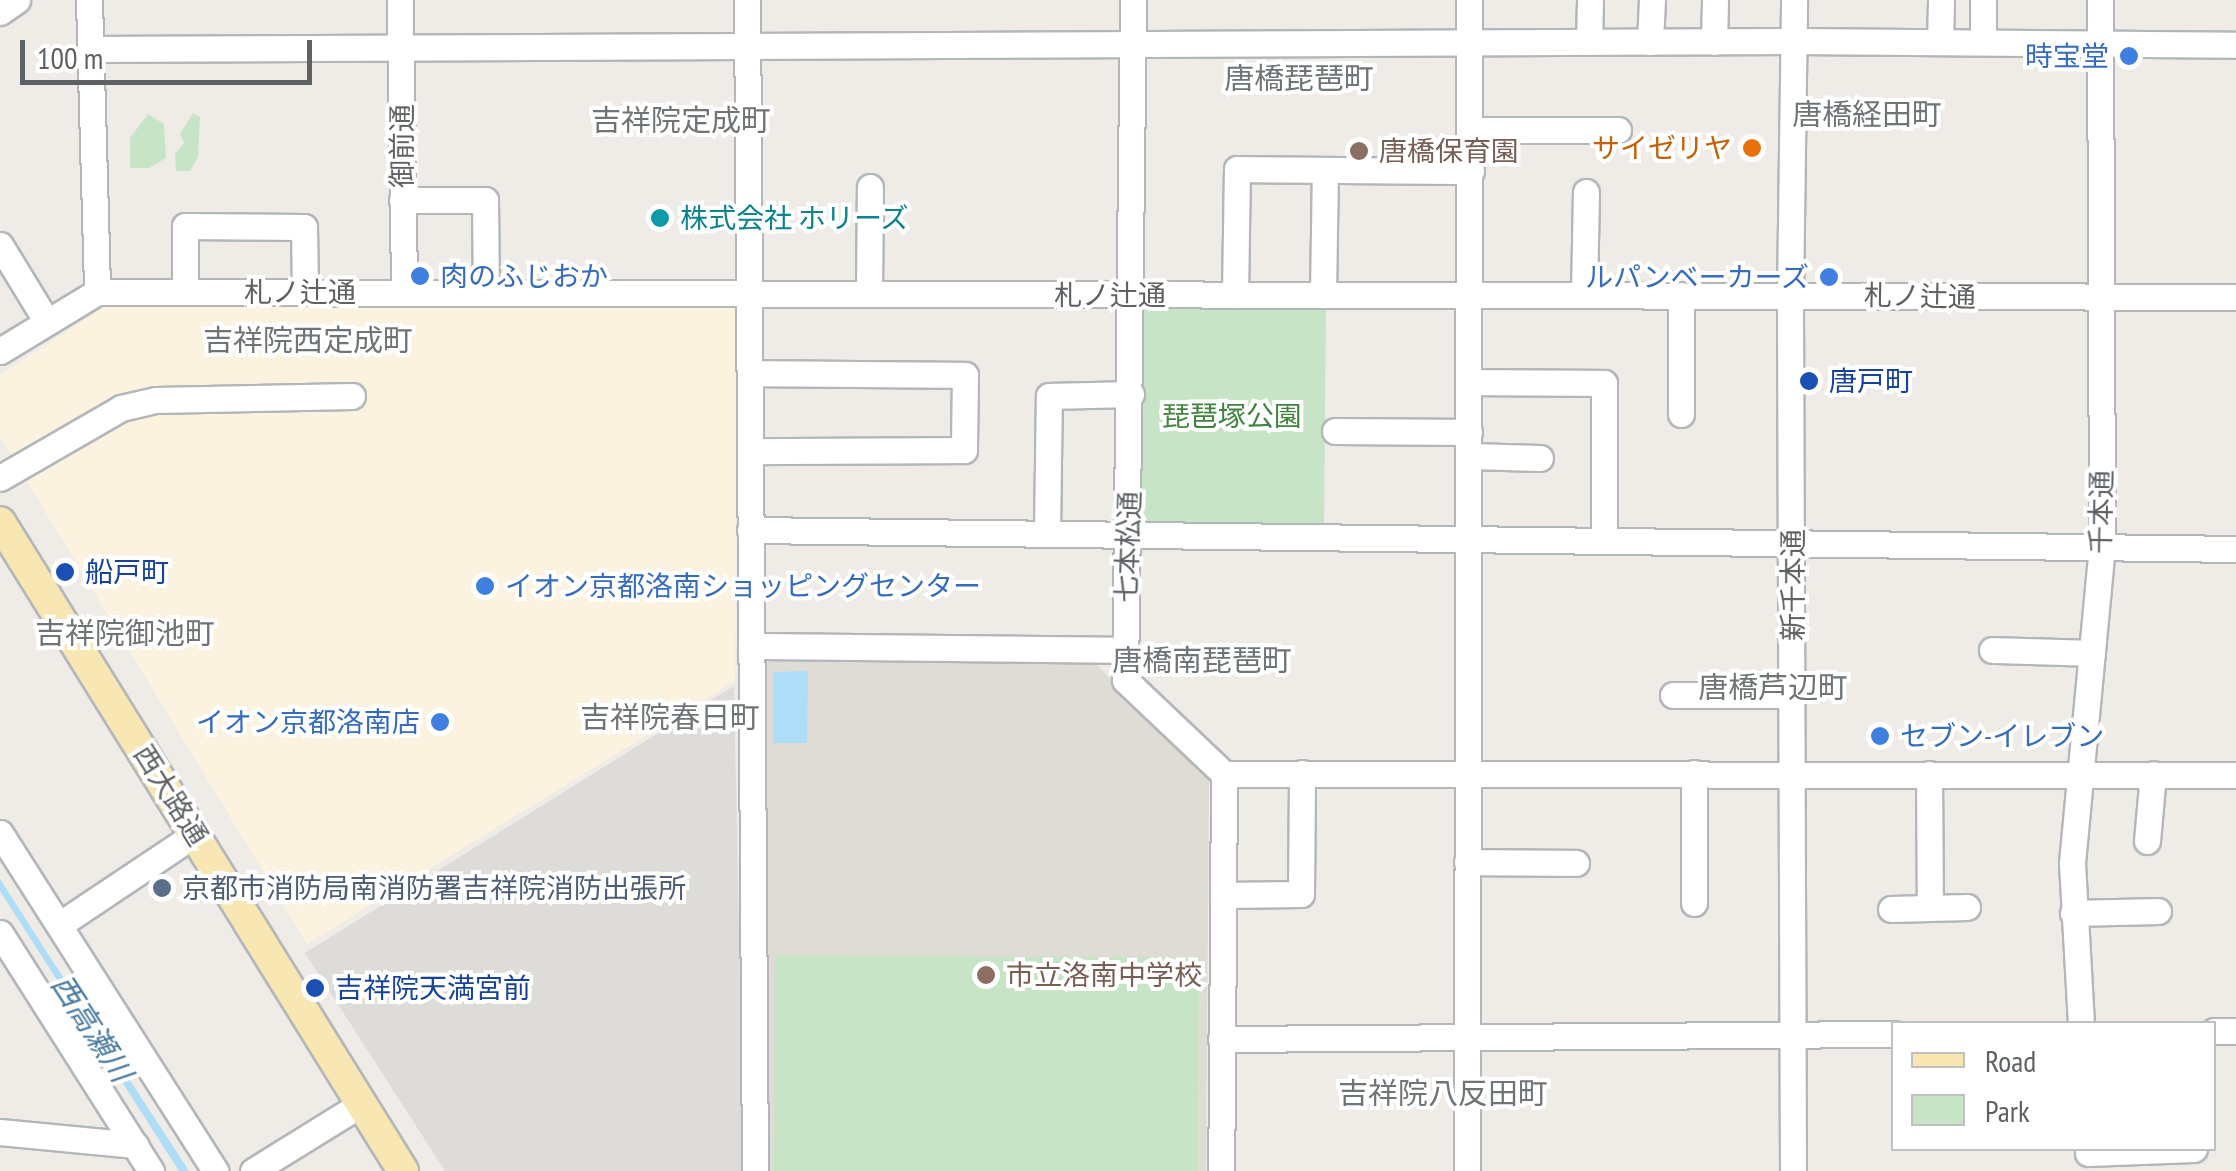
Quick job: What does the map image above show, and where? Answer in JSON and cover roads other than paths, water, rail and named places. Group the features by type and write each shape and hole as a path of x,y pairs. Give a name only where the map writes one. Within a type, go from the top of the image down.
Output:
{"main road":[{"name":"西大路通","path":"0,522 403,1171"}],"street":[{"path":"0,12 17,0"},
{"path":"0,352 96,292 89,0"},
{"name":"御前通","path":"400,0 404,292"},
{"path":"747,0 754,1171"},
{"name":"七本松通","path":"1134,0 1130,534 1125,680 1224,774"},
{"path":"1467,1171 1472,295 1469,0"},
{"path":"1589,42 1590,0"},
{"path":"1650,42 1652,0"},
{"path":"1714,0 1714,42"},
{"name":"新千本通","path":"1794,0 1790,294 1794,1171"},
{"path":"1940,42 1941,0"},
{"path":"1983,0 1983,42"},
{"name":"千本通","path":"2081,1021 2073,913 2078,774 2102,547 2100,0"},
{"path":"91,49 1794,41 2236,46"},
{"path":"1470,130 1618,130"},
{"path":"1236,295 1237,169 1470,171"},
{"path":"1324,295 1325,170"},
{"path":"869,294 870,187"},
{"path":"1584,295 1586,192"},
{"path":"402,200 485,200 486,292"},
{"path":"185,292 185,226 304,227 305,292"},
{"path":"0,245 47,322"},
{"name":"札ノ辻通","path":"96,292 2236,297"},
{"path":"1680,295 1681,414"},
{"path":"750,372 965,374 964,450 750,451"},
{"path":"1470,382 1604,383 1604,540"},
{"path":"1047,532 1049,396 1131,394"},
{"path":"0,478 121,408 156,400 352,396"},
{"path":"1336,432 1469,444 1540,458"},
{"path":"750,530 2236,549"},
{"path":"751,646 1125,650"},
{"path":"1992,650 2092,654"},
{"path":"1672,695 1793,694"},
{"path":"1694,773 1694,903"},
{"path":"1221,1171 1224,774 2236,775"},
{"path":"1222,895 1302,894 1302,774"},
{"path":"1928,774 1930,908"},
{"path":"2147,841 2152,774"},
{"path":"0,833 215,1171"},
{"path":"59,925 195,834"},
{"path":"1467,862 1576,863"},
{"path":"1891,909 1967,907"},
{"path":"2073,913 2158,912"},
{"path":"0,933 8,963 151,1171"},
{"path":"1221,1039 1467,1034 1891,1034"},
{"path":"253,1171 361,1104"},
{"path":"0,1132 134,1144"},
{"path":"2088,1158 2181,1151"}],"water":[{"path":"808,671 807,743 773,743 773,672"},
{"name":"西高瀬川","path":"0,879 189,1171 179,1171 0,891"}],"place":[{"name":"時宝堂","path":"2129,56"},
{"name":"サイゼリヤ","path":"1752,148"},
{"name":"唐橋保育園","path":"1359,151"},
{"name":"株式会社 ホリーズ","path":"660,218"},
{"name":"肉のふじおか","path":"420,276"},
{"name":"ルパンベーカーズ","path":"1829,277"},
{"name":"唐戸町","path":"1809,381"},
{"name":"船戸町","path":"65,572"},
{"name":"イオン京都洛南ショッピングセンター","path":"485,586"},
{"name":"イオン京都洛南店","path":"440,722"},
{"name":"セブン-イレブン","path":"1880,736"},
{"name":"京都市消防局南消防署吉祥院消防出張所","path":"162,888"},
{"name":"市立洛南中学校","path":"986,975"},
{"name":"吉祥院天満宮前","path":"315,988"}],"district":[{"name":"唐橋琵琶町","path":"1299,78"},
{"name":"唐橋経田町","path":"1867,114"},
{"name":"吉祥院定成町","path":"681,120"},
{"name":"吉祥院西定成町","path":"308,340"},
{"name":"吉祥院御池町","path":"125,633"},
{"name":"唐橋南琵琶町","path":"1202,660"},
{"name":"唐橋芦辺町","path":"1773,687"},
{"name":"吉祥院春日町","path":"670,717"},
{"name":"吉祥院八反田町","path":"1443,1093"}],"park label":[{"name":"琵琶塚公園","path":"1232,416"}]}
